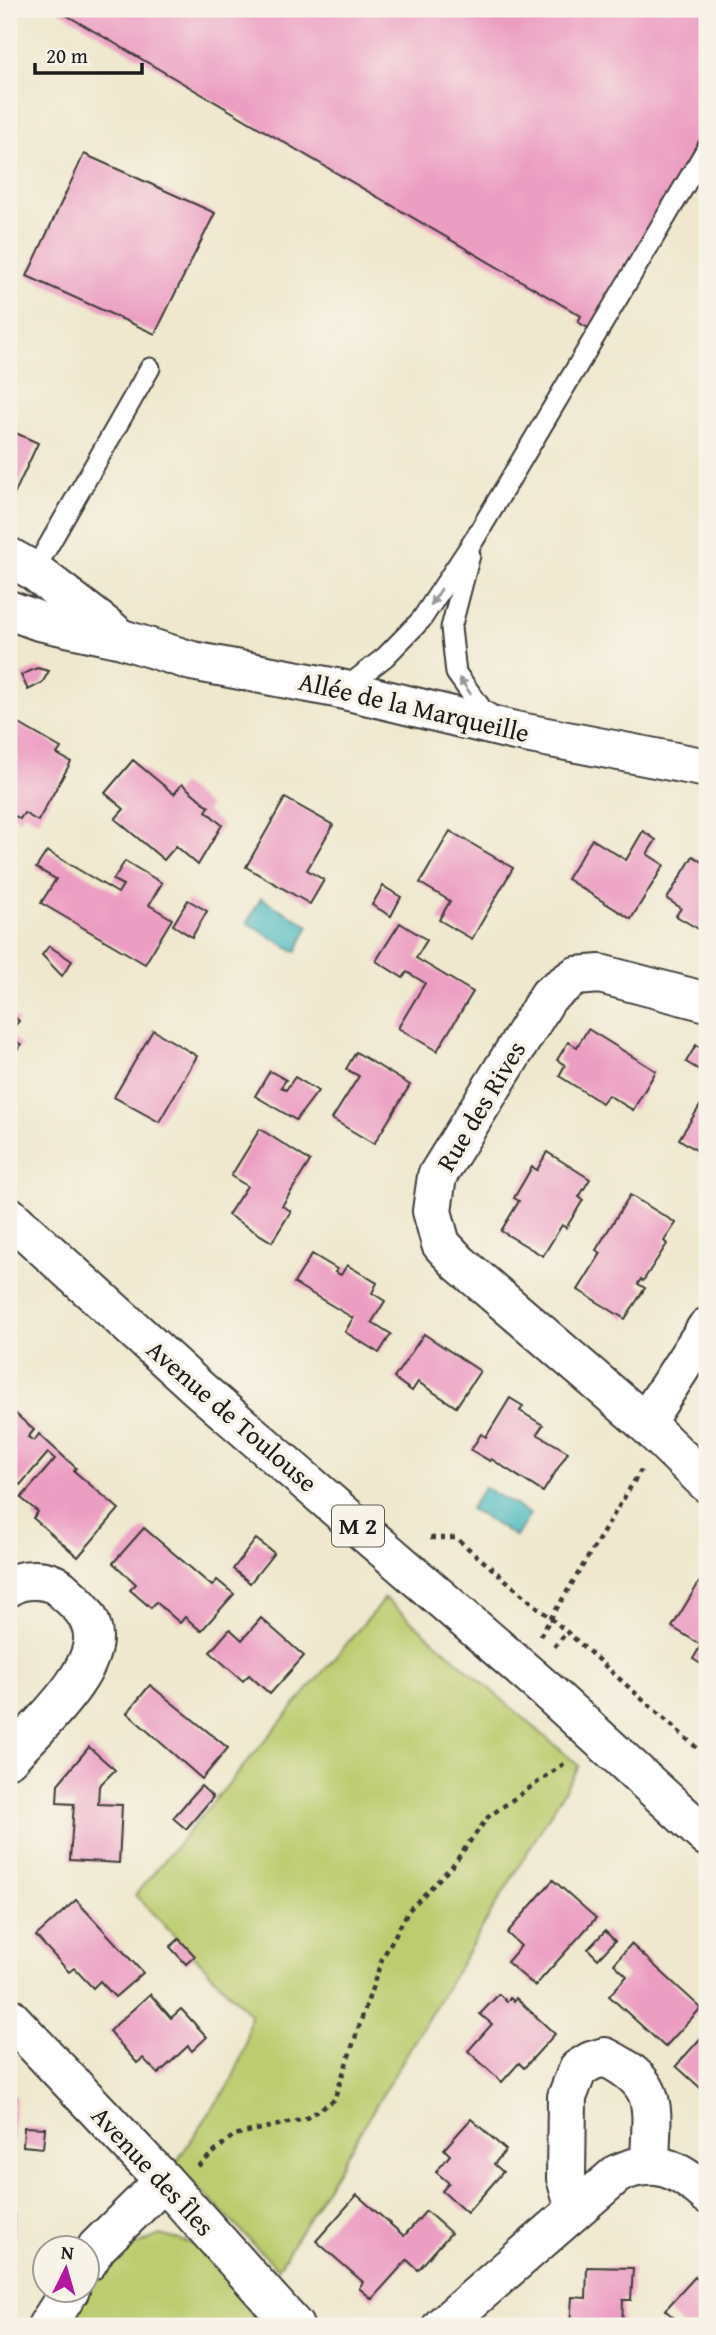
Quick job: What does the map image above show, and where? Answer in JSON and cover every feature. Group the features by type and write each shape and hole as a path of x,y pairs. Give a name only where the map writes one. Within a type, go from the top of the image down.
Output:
{"street":[{"name":"Allée de la Marqueille","path":"21,564 122,639"},
{"name":"Allée de la Marqueille","path":"9,610 39,621 122,639 192,661 336,688 515,731 707,768"},
{"name":"Rue des Rives","path":"707,1002 600,974 576,976 549,995 437,1176 432,1211 441,1244 459,1263 645,1423 707,1483"},
{"name":"Avenue de Toulouse","path":"9,1216 199,1389 544,1688 707,1837"},
{"path":"645,1423 707,1327"},
{"path":"9,1587 33,1580 56,1584 79,1604 92,1626 92,1654 80,1679 9,1759"},
{"name":"Avenue des Îles","path":"9,2017 164,2181 294,2326"},
{"path":"575,2209 566,2178 567,2097 578,2069 591,2061 605,2057 626,2068 641,2081 651,2101 650,2164"},
{"path":"442,2326 617,2174 650,2164 672,2169 707,2194"},
{"path":"102,2242 164,2181"},
{"path":"47,2326 61,2304"}],"lane":[{"path":"336,688 354,681 385,657 421,620 474,540 707,148"},
{"path":"21,564 150,368"},
{"path":"474,540 451,628 456,673 482,709 515,731"}],"path":[{"path":"536,1643 644,1465 645,1423"},
{"path":"567,1632 707,1757"},
{"path":"164,2181 191,2172 234,2136 305,2119 334,2100 382,1959 409,1909 452,1866 488,1817 574,1756"}],"green space":[{"path":"385,1598 579,1766 278,2269 175,2164 232,2080 245,2047 250,2014 135,1895"},
{"path":"160,2235 202,2246 279,2326 65,2326 79,2304 102,2304 102,2267 108,2257"}],"water":[{"path":"261,898 309,926 296,952 247,923"},
{"path":"484,1487 530,1514 516,1537 470,1509"}],"building":[{"path":"56,9 707,9 707,128 590,329 578,322 581,316"},
{"path":"84,154 215,213 155,334 27,276"},
{"path":"9,430 38,443 13,497 9,495"},
{"path":"37,668 49,671 42,683 28,690 21,675"},
{"path":"9,718 61,748 57,754 71,762 38,821 24,813 20,819 9,813"},
{"path":"133,760 174,794 182,784 209,807 206,811 222,825 198,865 176,846 164,860 115,819 124,809 105,793"},
{"path":"285,798 333,825 307,870 324,880 310,904 246,867"},
{"path":"450,831 513,868 472,939 439,920 450,901 420,883"},
{"path":"643,831 656,840 647,854 664,865 631,919 567,879 592,839 626,860"},
{"path":"47,851 118,893 123,885 113,880 125,861 162,883 149,905 172,919 145,964 41,903 56,879 36,868"},
{"path":"693,856 707,865 707,922 702,931 676,916 681,908 667,899"},
{"path":"383,886 401,897 391,916 372,905"},
{"path":"188,900 207,911 192,937 173,925"},
{"path":"400,923 427,940 416,958 473,992 437,1051 398,1028 425,983 407,972 403,978 376,961"},
{"path":"49,946 72,961 62,976 42,955"},
{"path":"9,1012 19,1021 9,1032"},
{"path":"588,1029 656,1071 633,1110 608,1095 602,1103 559,1076 565,1065 557,1060 568,1042 577,1047"},
{"path":"153,1030 197,1056 159,1122 114,1097"},
{"path":"9,1034 21,1045 9,1059"},
{"path":"696,1045 707,1053 707,1061 701,1071 686,1062"},
{"path":"356,1052 410,1085 374,1144 332,1119 359,1076 346,1069"},
{"path":"270,1071 286,1080 281,1087 286,1090 295,1077 318,1091 296,1120 255,1096"},
{"path":"707,1095 707,1157 679,1139"},
{"path":"260,1129 310,1161 282,1206 291,1211 272,1242 228,1215 247,1186 231,1176"},
{"path":"547,1152 590,1179 579,1197 583,1200 566,1228 562,1225 543,1256 501,1231 519,1201 514,1198 532,1167 537,1170"},
{"path":"630,1195 676,1223 664,1241 667,1244 643,1281 641,1279 638,1284 645,1288 625,1319 578,1290 601,1253 596,1250"},
{"path":"312,1254 337,1269 335,1272 341,1275 347,1265 377,1283 372,1293 385,1301 372,1322 391,1334 379,1353 345,1332 353,1318 294,1283"},
{"path":"424,1334 480,1371 456,1407 418,1382 412,1391 394,1378"},
{"path":"510,1398 523,1406 520,1411 543,1425 537,1434 568,1452 543,1492 491,1459 490,1461 471,1450 481,1434 486,1437"},
{"path":"9,1408 34,1430 28,1437 34,1441 39,1434 76,1468 74,1471 119,1509 78,1557 33,1518 38,1512 21,1498 55,1459 48,1453 20,1485 9,1475"},
{"path":"144,1528 212,1586 217,1580 234,1594 201,1631 185,1617 180,1623 156,1602 151,1608 130,1590 136,1584 113,1563"},
{"path":"256,1539 274,1553 250,1583 233,1569"},
{"path":"703,1576 707,1579 707,1668 693,1659 701,1645 672,1627"},
{"path":"261,1618 304,1656 270,1694 249,1675 243,1681 210,1652 230,1629 242,1640"},
{"path":"150,1685 228,1748 202,1779 127,1713"},
{"path":"89,1747 115,1770 99,1786 98,1804 122,1805 119,1863 70,1860 74,1804 57,1803 58,1784"},
{"path":"201,1786 213,1797 186,1829 173,1818"},
{"path":"553,1880 596,1918 535,1986 507,1962 521,1946 507,1933"},
{"path":"76,1900 143,1973 115,1997 100,1981 93,1988 74,1968 69,1972 36,1936"},
{"path":"605,1931 615,1941 598,1959 588,1949"},
{"path":"179,1939 195,1956 186,1964 170,1947"},
{"path":"631,1944 701,2008 665,2047 609,1996 627,1976 614,1964"},
{"path":"150,1994 171,2018 181,2009 207,2037 192,2051 188,2046 158,2074 143,2058 137,2063 109,2031"},
{"path":"499,1994 507,2002 510,1998 514,2001 516,1998 555,2034 524,2068 519,2063 502,2082 468,2051 492,2024 480,2014"},
{"path":"707,2031 707,2094 676,2066"},
{"path":"9,2095 16,2096 12,2142 9,2141"},
{"path":"471,2119 506,2150 494,2164 503,2172 467,2213 442,2191 449,2183 436,2172 450,2155 444,2149"},
{"path":"24,2127 45,2128 43,2148 23,2146"},
{"path":"357,2195 404,2236 426,2211 451,2233 418,2270 407,2260 372,2299 359,2288 363,2282 316,2241"},
{"path":"9,2213 15,2213 13,2269 9,2269"},
{"path":"587,2267 633,2268 631,2300 623,2300 622,2326 570,2326 572,2297 586,2298"},
{"path":"695,2277 707,2287 707,2326 683,2326 665,2310"}]}
